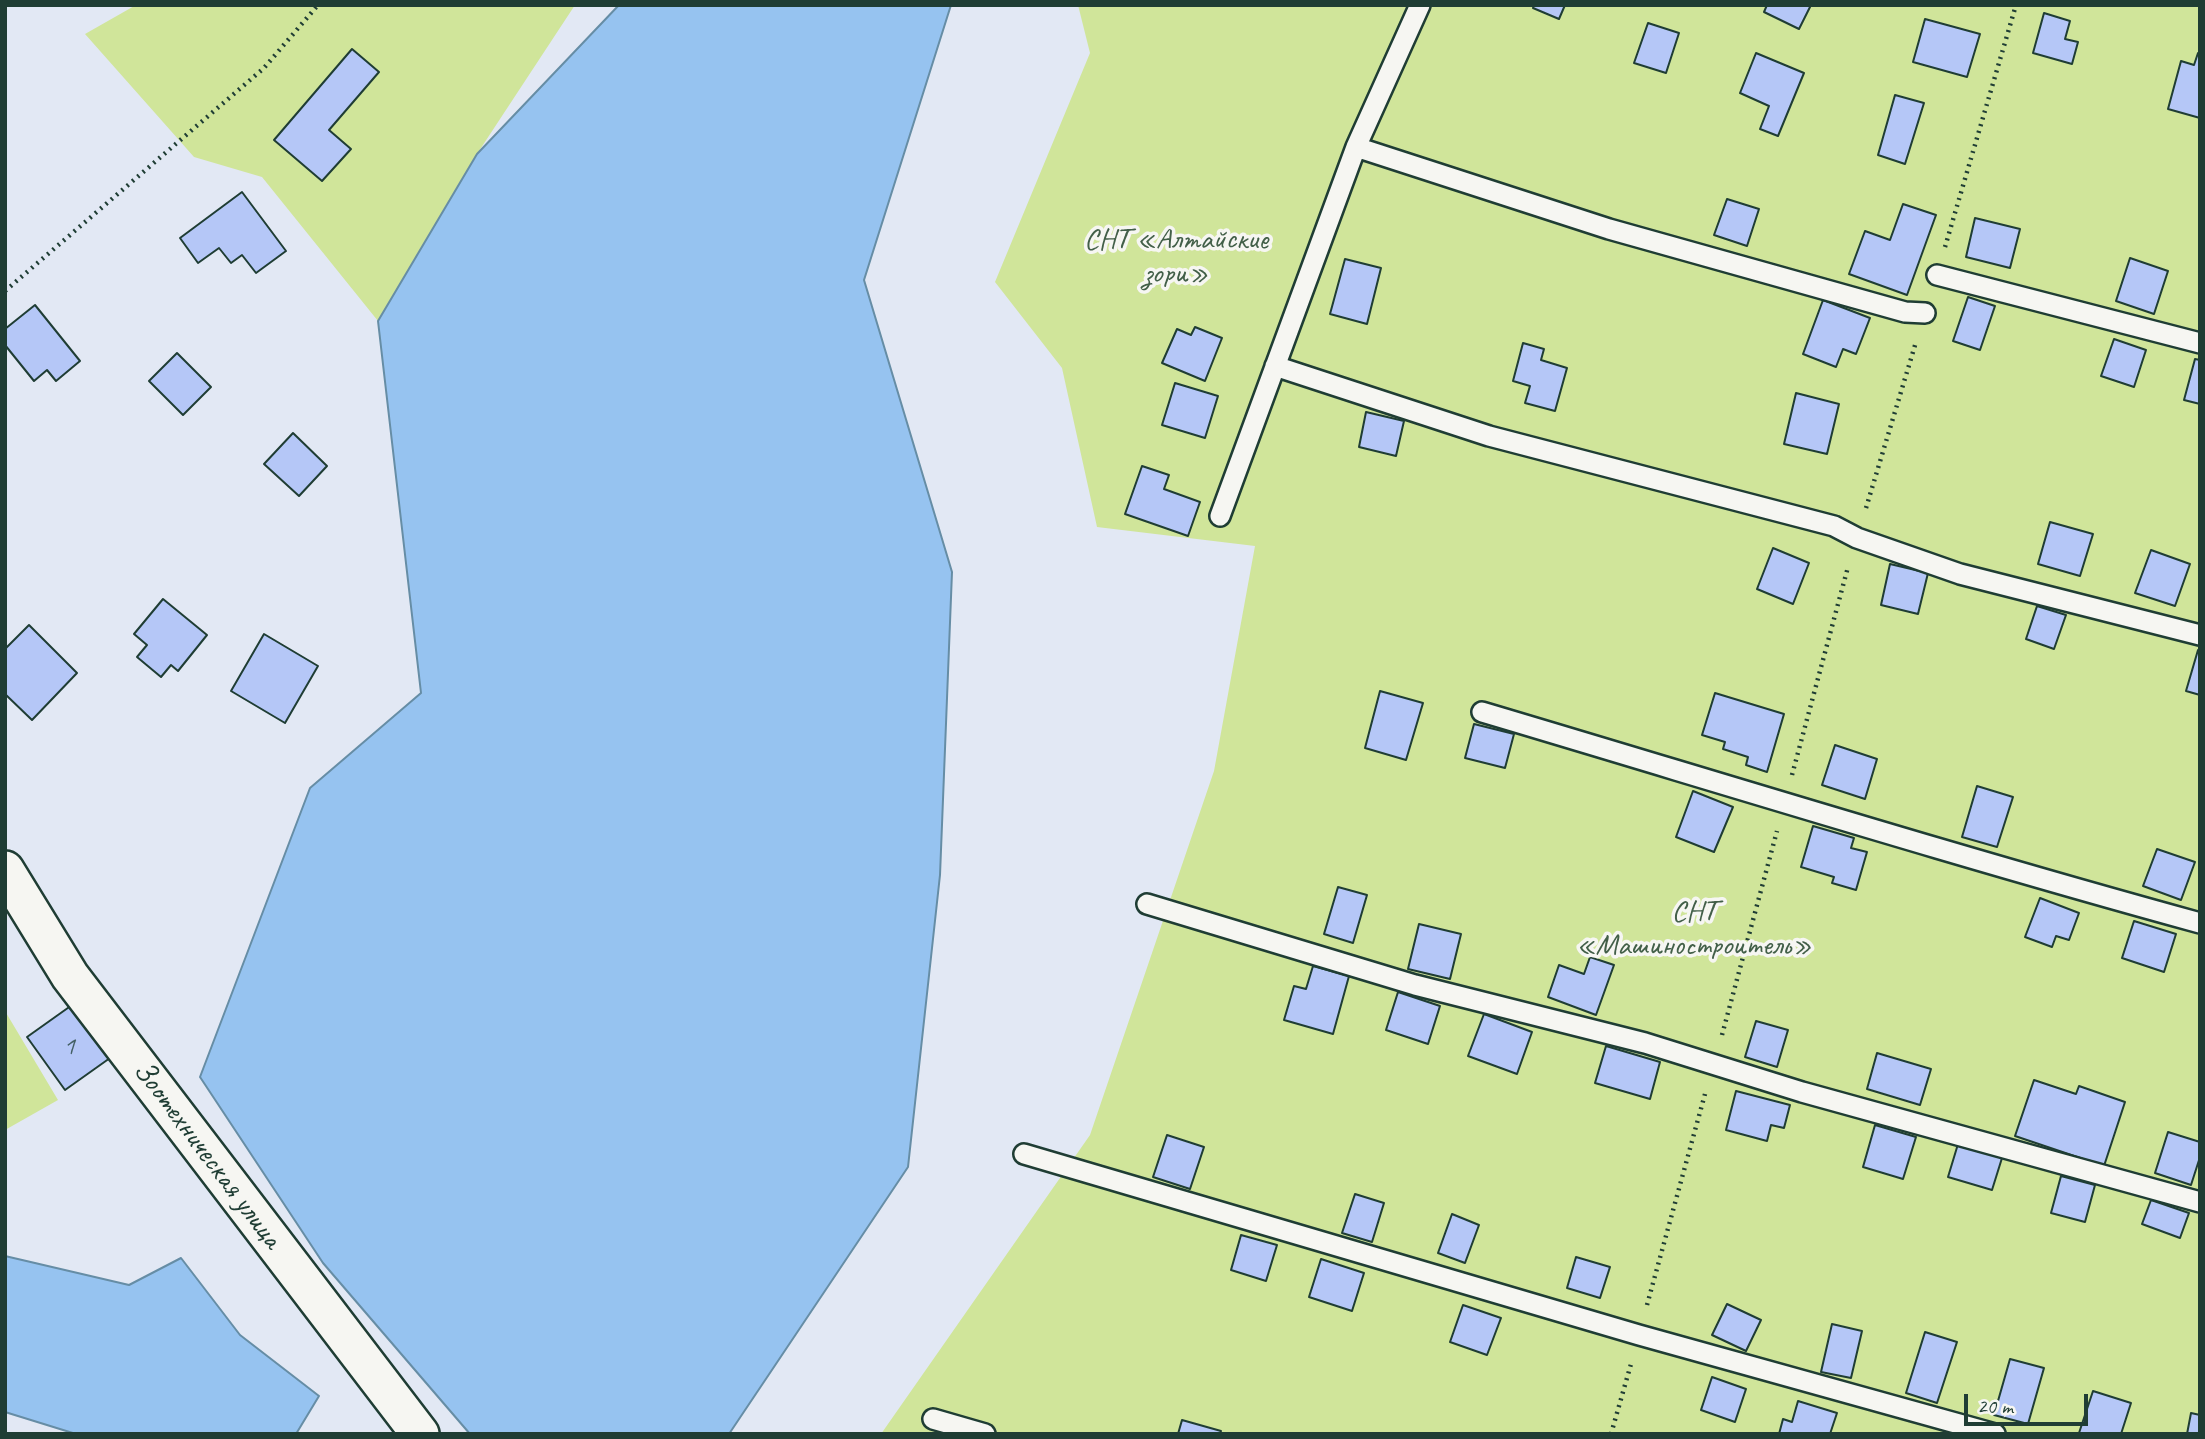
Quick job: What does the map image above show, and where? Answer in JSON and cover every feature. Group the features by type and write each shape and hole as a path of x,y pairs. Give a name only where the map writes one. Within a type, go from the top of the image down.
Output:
{"street":[{"name":"Зоотехническая улица","path":"5,870 70,975 420,1434"}],"lane":[{"path":"1220,516 1356,147 1420,5"},
{"path":"1356,147 1609,229 1905,312 1925,313"},
{"path":"1937,275 2200,343"},
{"path":"1275,366 1489,436 1834,526 1857,538 1960,574 2200,635"},
{"path":"1482,712 1785,801 1890,836 2200,923"},
{"path":"1147,904 1415,985 1714,1063 1802,1092 2200,1202"},
{"path":"1024,1154 1639,1335 1995,1434"},
{"path":"933,1419 985,1434"}],"path":[{"path":"5,291 264,68 318,5"},
{"path":"1937,275 2016,5"},
{"path":"1611,1434 1857,538 1925,313"}],"green space":[{"path":"136,5 575,5 477,154 378,321 262,177 194,157 85,34"},
{"name":"СНТ «Машиностроитель»","path":"1078,5 2200,5 2200,1434 881,1434 1090,1135 1214,771 1255,546 1097,527 1062,368 995,282 1090,53"},
{"path":"5,1011 58,1100 5,1130"}],"water":[{"path":"619,5 951,5 864,280 952,572 940,875 908,1167 729,1434 470,1434 323,1263 200,1077 310,788 421,693 378,321 477,154"},
{"path":"5,1256 129,1285 181,1258 240,1335 319,1396 296,1434 76,1434 5,1412"}],"building":[{"path":"1534,5 1565,5 1559,19 1533,8"},
{"path":"1767,5 1811,5 1799,29 1764,12"},
{"path":"2044,13 2070,21 2065,39 2078,42 2072,64 2033,53"},
{"path":"1925,19 1980,34 1967,77 1913,62"},
{"path":"1648,23 1679,33 1666,73 1634,63"},
{"path":"352,49 379,72 329,130 351,149 322,181 274,140"},
{"path":"1756,53 1804,73 1778,136 1760,129 1769,106 1740,93"},
{"path":"2198,53 2200,118 2168,109 2181,61 2194,65"},
{"path":"1895,95 1924,103 1905,164 1878,155"},
{"path":"242,192 286,251 256,273 242,255 231,263 219,248 198,263 180,238"},
{"path":"1727,199 1759,209 1747,246 1714,235"},
{"path":"1903,204 1936,215 1907,295 1849,274 1865,231 1890,240"},
{"path":"1975,218 2020,229 2010,268 1966,257"},
{"path":"2130,258 2168,271 2154,314 2116,301"},
{"path":"1345,259 1381,268 1367,324 1330,314"},
{"path":"1968,297 1995,306 1980,350 1953,341"},
{"path":"1823,300 1870,318 1856,354 1843,349 1836,367 1803,354"},
{"path":"35,305 80,361 56,381 47,370 34,381 5,345 5,329"},
{"path":"1195,327 1222,338 1205,381 1162,363 1177,329 1191,335"},
{"path":"2114,339 2146,350 2134,387 2101,376"},
{"path":"1523,343 1544,349 1541,360 1567,368 1555,411 1525,403 1530,386 1513,381"},
{"path":"177,353 211,387 183,415 149,381"},
{"path":"2195,359 2200,360 2200,404 2184,400"},
{"path":"1175,383 1218,396 1205,438 1162,425"},
{"path":"1796,393 1839,404 1827,454 1784,444"},
{"path":"1366,412 1404,421 1396,456 1359,447"},
{"path":"293,433 327,466 299,496 264,464"},
{"path":"1142,466 1169,475 1164,489 1200,502 1188,536 1125,514"},
{"path":"2050,522 2093,534 2080,576 2038,564"},
{"path":"1773,548 1809,563 1793,604 1757,589"},
{"path":"2151,550 2190,564 2175,606 2135,593"},
{"path":"1890,564 1928,573 1918,614 1881,605"},
{"path":"163,599 207,635 178,671 171,665 161,677 137,657 147,645 134,634"},
{"path":"2037,606 2066,615 2054,649 2026,639"},
{"path":"29,625 77,673 32,720 5,694 5,649"},
{"path":"264,634 318,666 285,723 231,691"},
{"path":"2200,650 2200,695 2186,691"},
{"path":"1380,691 1423,703 1406,760 1365,748"},
{"path":"1715,693 1784,714 1767,772 1746,765 1748,757 1723,749 1725,742 1702,735"},
{"path":"1474,724 1514,734 1505,768 1465,758"},
{"path":"1835,745 1877,759 1865,799 1822,785"},
{"path":"1977,786 2013,797 1997,847 1962,837"},
{"path":"1693,791 1733,807 1714,852 1676,837"},
{"path":"1813,826 1854,838 1851,848 1867,852 1856,890 1832,883 1834,877 1801,867"},
{"path":"2157,849 2195,862 2181,900 2143,886"},
{"path":"1338,887 1367,895 1353,943 1324,934"},
{"path":"2040,898 2079,913 2069,940 2056,936 2052,947 2025,937"},
{"path":"2134,921 2176,934 2164,972 2122,958"},
{"path":"1419,924 1461,934 1450,979 1408,969"},
{"path":"1590,957 1614,965 1596,1015 1548,997 1559,965 1584,974"},
{"path":"1313,966 1349,976 1333,1034 1284,1020 1294,986 1306,989"},
{"path":"1398,992 1440,1006 1428,1044 1386,1030"},
{"path":"72,1005 110,1058 65,1090 27,1037"},
{"path":"1484,1014 1532,1032 1517,1074 1468,1056"},
{"path":"1756,1021 1788,1030 1777,1067 1745,1057"},
{"path":"1606,1046 1660,1062 1650,1099 1595,1083"},
{"path":"1877,1053 1931,1069 1920,1105 1867,1089"},
{"path":"2034,1080 2076,1094 2079,1086 2125,1102 2104,1166 2015,1136"},
{"path":"1736,1091 1790,1105 1784,1128 1771,1125 1767,1141 1726,1130"},
{"path":"1875,1125 1916,1137 1903,1179 1863,1167"},
{"path":"2168,1132 2200,1142 2200,1157 2191,1185 2155,1173"},
{"path":"1167,1135 1204,1147 1190,1189 1153,1177"},
{"path":"1958,1144 2002,1158 1992,1190 1948,1177"},
{"path":"2061,1176 2095,1185 2085,1222 2051,1213"},
{"path":"1355,1194 1384,1203 1372,1242 1342,1233"},
{"path":"2151,1200 2189,1213 2180,1238 2142,1224"},
{"path":"1452,1214 1479,1225 1465,1263 1438,1253"},
{"path":"1241,1235 1277,1245 1266,1281 1231,1270"},
{"path":"1576,1257 1610,1267 1600,1298 1567,1288"},
{"path":"1321,1259 1364,1273 1352,1311 1309,1297"},
{"path":"1727,1304 1761,1320 1746,1351 1712,1335"},
{"path":"1463,1305 1501,1318 1487,1355 1450,1342"},
{"path":"1832,1324 1862,1331 1851,1378 1821,1372"},
{"path":"1925,1332 1957,1342 1937,1403 1906,1393"},
{"path":"2010,1359 2044,1368 2028,1424 1994,1415"},
{"path":"1712,1377 1746,1389 1735,1422 1701,1410"},
{"path":"2093,1391 2131,1403 2121,1434 2079,1433"},
{"path":"1798,1401 1837,1413 1830,1434 1779,1434 1783,1419 1792,1422"},
{"path":"2191,1413 2200,1415 2200,1434 2187,1434"},
{"path":"1182,1420 1221,1431 1220,1434 1178,1434"}],"park label":[{"name":"СНТ «Алтайские зори»","path":"1176,257"}]}
